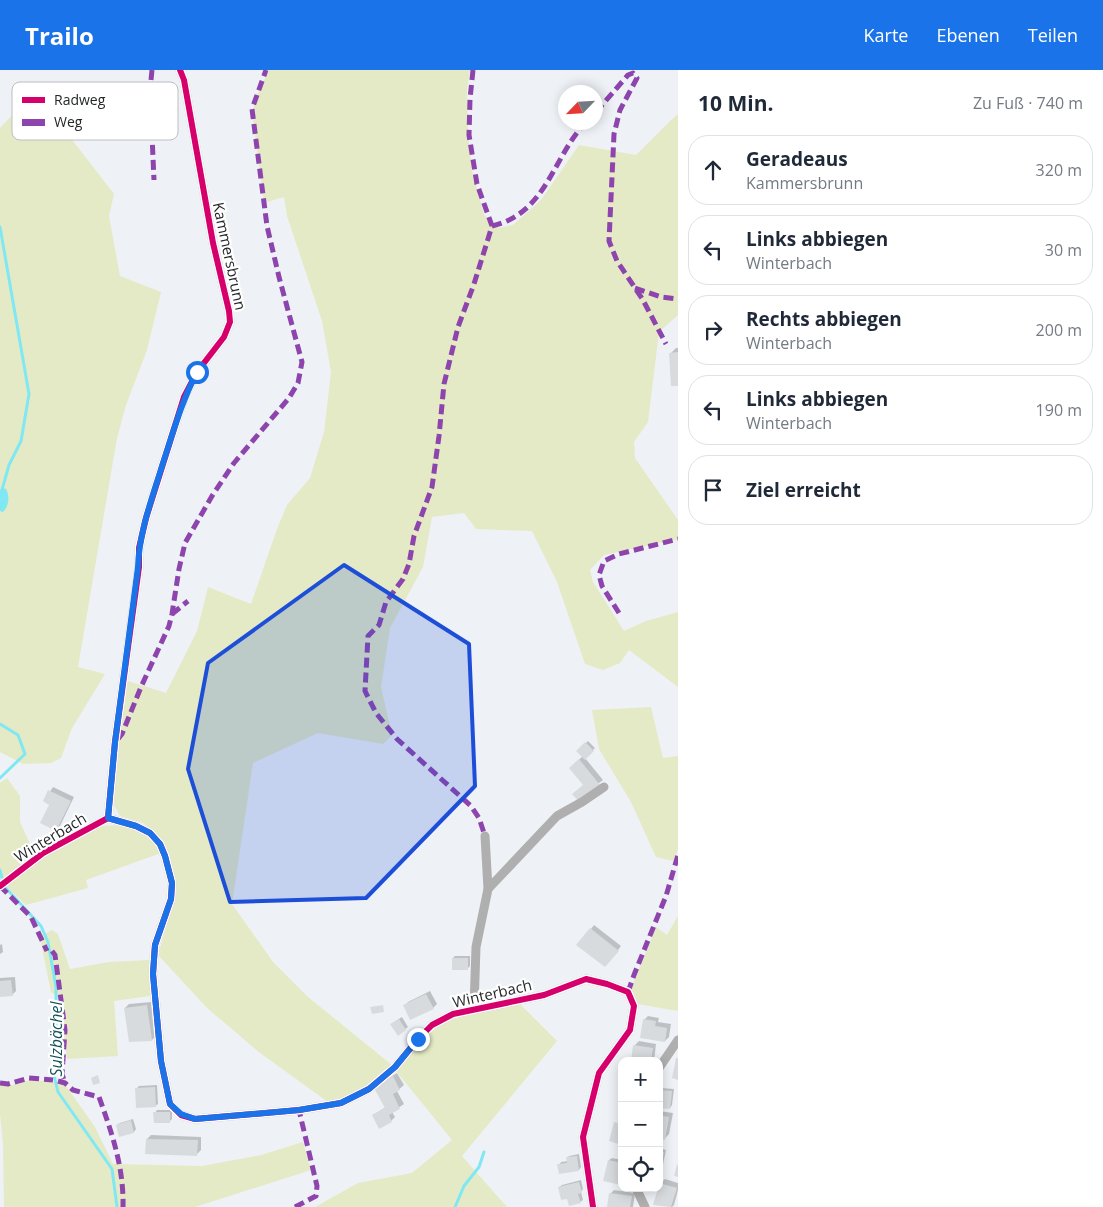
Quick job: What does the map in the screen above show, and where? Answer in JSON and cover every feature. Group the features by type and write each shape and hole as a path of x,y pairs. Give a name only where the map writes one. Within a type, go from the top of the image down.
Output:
{"street":[{"name":"Kammersbrunn","path":"108,818 115,742 139,548 146,518 184,397 197,372 224,337 230,322 213,243 184,80 180,70"},
{"path":"488,890 557,816 604,787"},
{"name":"Winterbach","path":"2,884 43,853 108,818 136,826 150,833 160,844 172,883 171,899 155,945 153,974 161,1061 170,1104 181,1114 195,1119 299,1110 341,1103 369,1089 395,1067 432,1025 453,1014 544,994 586,979 608,984 628,992 634,1006 630,1030 599,1072 584,1137 593,1207"},
{"name":"Winterbach","path":"474,1008 476,947 488,890 485,836"},
{"path":"663,1062 678,1040"},
{"path":"638,1192 645,1207"}],"highlighted area":[{"path":"344,565 469,644 475,786 366,898 230,902 188,769 208,663"}],"green space":[{"path":"269,70 470,70 467,90 468,134 472,170 484,215 498,228 513,225 541,200 579,145 636,155 678,114 678,315 659,332 648,422 634,442 635,458 678,520 678,539 604,555 590,570 593,582 624,631 646,621 678,612 678,687 629,650 620,663 603,670 585,664 557,582 532,531 476,529 464,513 432,517 423,567 390,628 381,687 392,735 383,744 318,733 253,763 232,904 273,962 308,997 392,1065 371,1083 354,1094 328,1102 260,1053 207,1008 158,955 174,899 162,841 155,832 143,823 120,816 114,805 117,753 128,681 166,693 197,631 208,587 251,604 287,505 310,478 324,432 331,372 322,321 287,216 284,197 264,203 252,113 257,95"},
{"path":"12,115 12,140 72,140 114,194 109,216 120,276 161,292 147,350 126,405 117,438 78,667 105,674 72,728 61,758 51,763 23,764 0,752 0,128"},
{"path":"651,707 663,758 678,756 678,850 673,861 656,857 631,802 599,749 592,710"},
{"path":"7,778 20,796 20,822 35,855 0,881 0,783"},
{"path":"121,825 145,834 154,841 161,853 86,880 88,888 26,905 5,885 45,855 75,838 103,826"},
{"path":"678,916 678,1011 637,1004 631,989 656,927 667,935"},
{"path":"52,930 58,934 70,969 109,962 150,960 150,996 114,1001 118,1056 67,1059 59,998 51,992 41,943 42,935"},
{"path":"520,1004 557,1041 462,1156 507,1207 315,1207 358,1183 412,1173 452,1140 396,1071 422,1039 437,1025 446,1020 471,1012"},
{"path":"31,1080 64,1083 95,1127 113,1164 202,1166 261,1155 303,1142 311,1170 195,1207 4,1207 0,1085 12,1085"}],"water":[{"path":"2,488 6,489 8,498 7,507 3,512 0,511 0,490"}],"building":[{"path":"678,352 678,386 671,386 669,353"},
{"path":"585,742 594,751 585,760 576,751"},
{"path":"579,759 600,785 578,801 572,794 583,785 569,768"},
{"path":"48,790 71,801 56,831 40,823 49,805 43,801"},
{"path":"590,928 619,951 605,967 576,945"},
{"path":"452,958 468,958 468,970 452,970"},
{"path":"11,980 13,996 0,997 0,981"},
{"path":"426,994 434,1009 410,1020 403,1005"},
{"path":"147,1005 152,1041 129,1042 124,1008"},
{"path":"383,1005 384,1012 372,1014 370,1007"},
{"path":"399,1019 406,1030 398,1036 390,1024"},
{"path":"643,1019 656,1021 655,1026 667,1028 665,1042 640,1038"},
{"path":"633,1045 653,1048 652,1057 632,1057"},
{"path":"676,1058 678,1058 678,1080 672,1078"},
{"path":"98,1075 100,1083 93,1085 91,1078"},
{"path":"393,1076 400,1090 393,1094 400,1109 389,1115 392,1122 379,1129 372,1115 385,1108 374,1088"},
{"path":"155,1087 156,1107 136,1108 135,1088"},
{"path":"663,1090 672,1091 670,1109 663,1108"},
{"path":"153,1112 170,1112 170,1123 154,1123"},
{"path":"663,1116 669,1117 665,1140 663,1139"},
{"path":"131,1120 134,1133 119,1137 116,1125"},
{"path":"614,1122 618,1123 618,1144 609,1141"},
{"path":"146,1139 198,1140 197,1156 145,1154"},
{"path":"577,1156 579,1171 559,1174 557,1164 567,1163 566,1157"},
{"path":"608,1160 618,1162 618,1184 603,1181"},
{"path":"678,1165 678,1177 674,1176"},
{"path":"579,1182 582,1193 578,1194 581,1203 569,1206 567,1199 561,1200 558,1187"},
{"path":"663,1184 677,1188 671,1207 653,1205 657,1192 663,1192"},
{"path":"609,1193 632,1196 630,1207 607,1207"}],"waterway":[{"name":"Sulzbächel","path":"0,227 29,394 21,441 9,465 0,497"},
{"name":"Sulzbächel","path":"0,724 18,735 25,754 0,778"},
{"name":"Sulzbächel","path":"0,870 4,886 41,926 48,942 56,987 56,1033 53,1071 58,1092 112,1169 117,1207"},
{"name":"Winterbach","path":"455,1207 464,1186 479,1167 484,1152"}],"marked path":[{"path":"151,82 152,70"},
{"path":"118,739 122,734 169,626 185,543 212,496 234,463 289,398 298,383 302,362 267,226 252,109 266,70"},
{"path":"473,70 469,135 477,184 492,226 458,327 444,384 432,487 414,536 409,564 403,579 386,602 379,625 368,636 365,691 376,713 397,739 471,806 479,818 485,836"},
{"path":"603,104 628,75 633,73 637,78 620,110 614,134 609,241 617,261 643,300 666,344"},
{"path":"492,226 510,219 525,209 537,197 579,130"},
{"path":"152,140 154,180"},
{"path":"635,288 661,297 678,299"},
{"path":"619,613 602,586 599,575 604,561 619,554 678,539"},
{"path":"172,614 188,601"},
{"path":"628,992 666,896 678,855"},
{"path":"0,886 31,917 47,951"},
{"path":"52,951 55,955 65,1030 62,1074 65,1083"},
{"path":"0,1083 8,1084 29,1078 53,1080"},
{"path":"58,1081 65,1083 73,1090 99,1097 113,1137 122,1178 123,1207"},
{"path":"295,1207 316,1196 317,1186 299,1110"}],"cycle path":[{"path":"108,818 115,742 139,567 139,548 146,518 184,397 197,372 224,337 230,322 213,243 184,80 180,70"},
{"path":"0,886 43,853 108,818 136,826 150,833 160,844 172,883 171,899 155,945 153,974 161,1061 170,1104 181,1115 195,1119 299,1110 341,1103 369,1089 395,1067 432,1025 453,1014 544,995 586,979 628,992 634,1006 630,1030 599,1073 583,1137 593,1207"}],"route":[{"path":"197,372 184,397 146,518 139,548 115,742 108,818 122,821 150,833 160,844 172,883 171,899 155,945 153,974 161,1061 170,1104 181,1114 195,1119 299,1110 341,1103 369,1089 395,1067 418,1039"}]}
